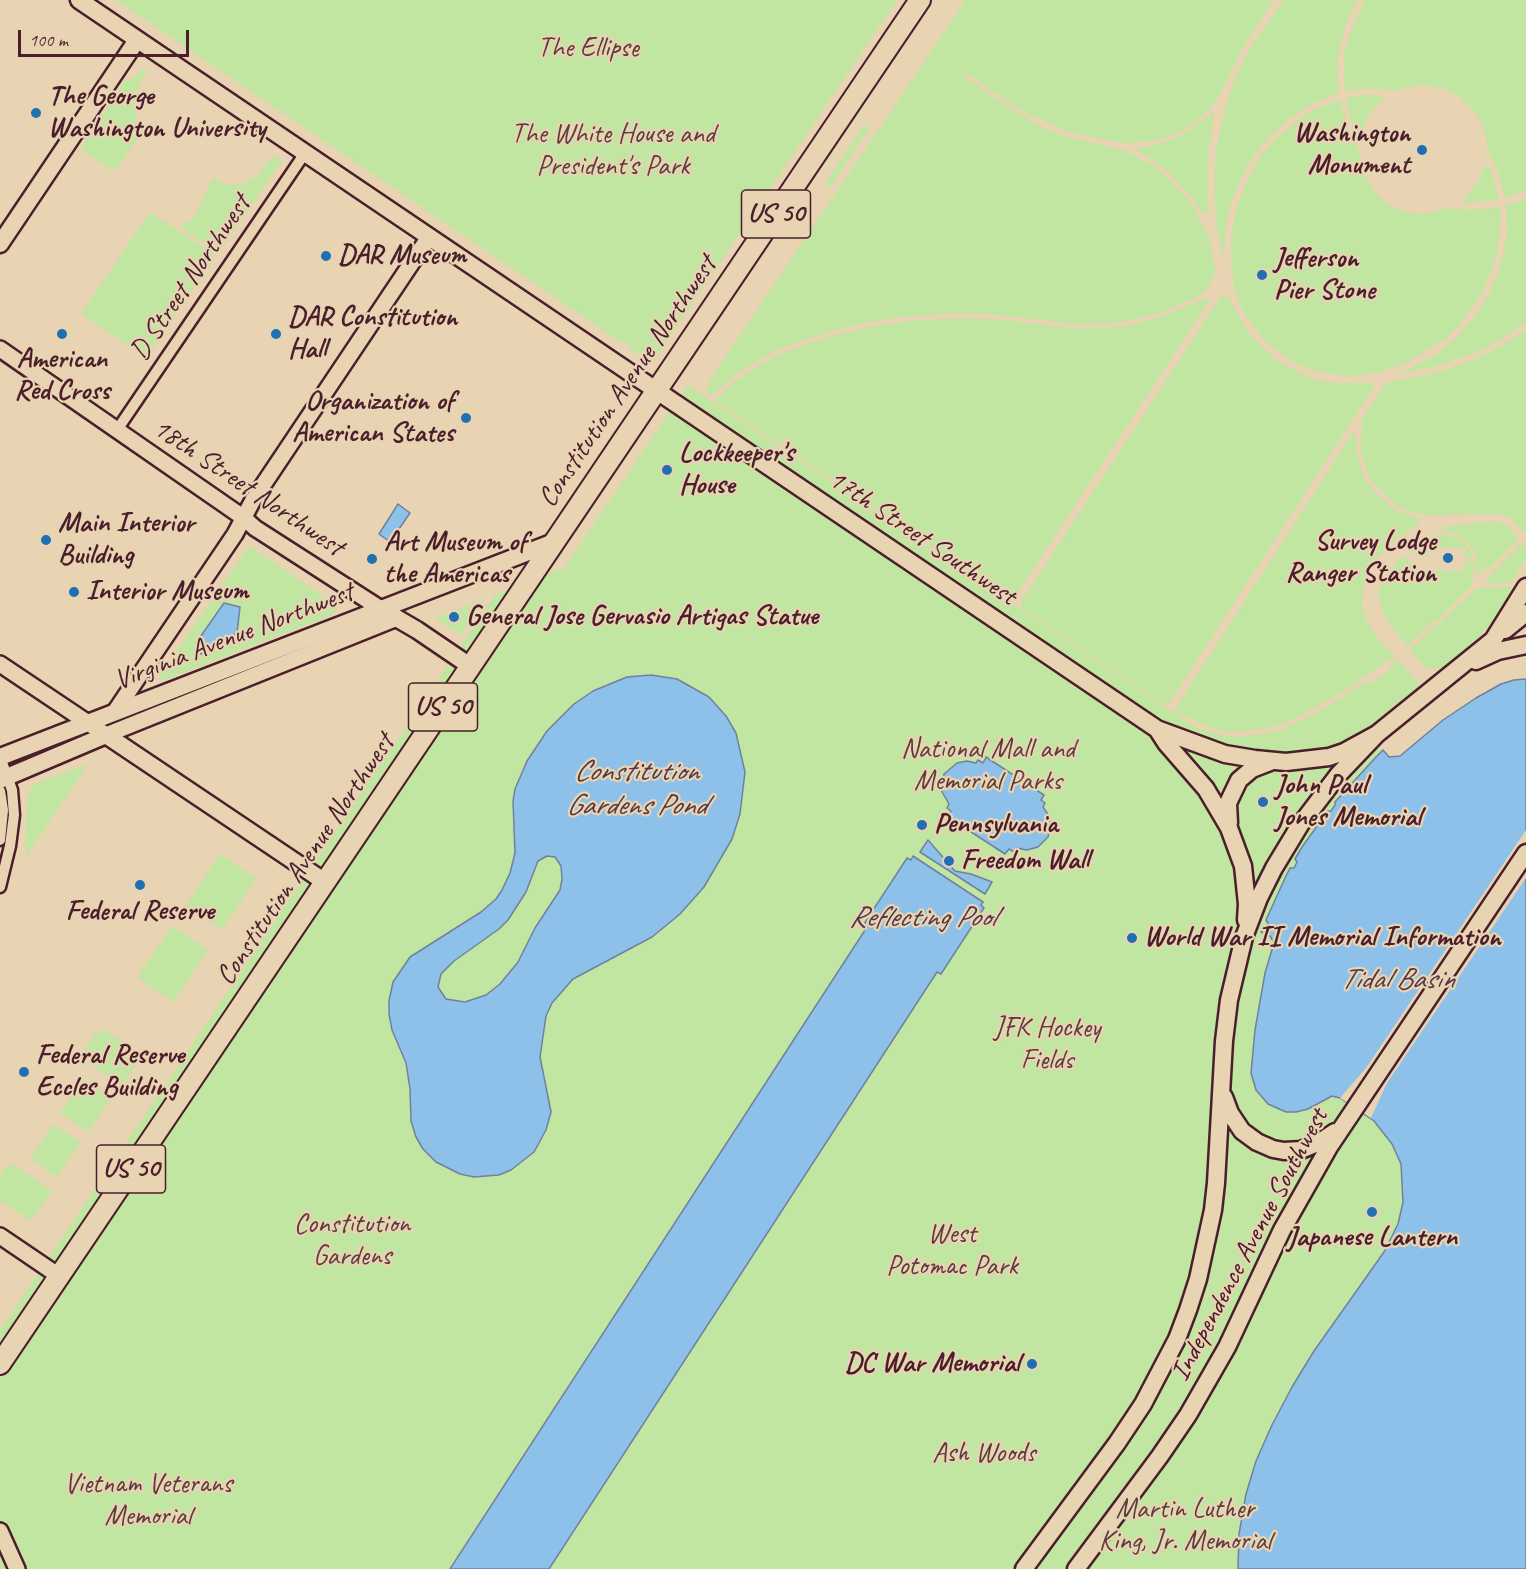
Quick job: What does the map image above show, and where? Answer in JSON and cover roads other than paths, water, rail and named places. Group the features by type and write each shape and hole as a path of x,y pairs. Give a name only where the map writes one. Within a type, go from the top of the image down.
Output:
{"highway":[{"name":"Constitution Avenue Northwest","path":"0,1364 920,0"}],"main road":[{"name":"17th Street Southwest","path":"79,0 1156,729 1208,749 1271,761 1302,761 1329,757 1344,752 1377,734"},
{"path":"0,244 137,40"},
{"path":"114,713 429,237"},
{"name":"18th Street Northwest","path":"0,349 278,543 471,666"},
{"name":"Virginia Avenue Northwest","path":"0,757 554,542"},
{"name":"Independence Avenue Southwest","path":"1024,1569 1132,1422 1160,1375 1177,1339 1198,1279 1213,1210 1224,1041 1229,1000 1244,937 1268,880 1300,825 1338,775 1377,734 1493,640 1526,587"},
{"path":"1493,640 1526,613"},
{"name":"Virginia Avenue Northwest","path":"3,783 106,735 397,618"},
{"path":"1450,673 1498,651 1526,645"},
{"path":"0,664 325,882"},
{"name":"17th Street Southwest","path":"1156,729 1206,789 1229,828 1245,877 1247,904 1244,937"},
{"path":"1229,828 1228,803 1234,788 1245,774 1271,761"},
{"name":"Independence Avenue Southwest","path":"1076,1569 1160,1456 1202,1392 1238,1325 1291,1215 1342,1127 1526,853"},
{"path":"1222,1087 1230,1113 1242,1131 1257,1142 1273,1149 1294,1150 1310,1147 1342,1127"},
{"path":"0,1236 59,1276"},
{"path":"0,1531 17,1569"}],"street":[{"name":"D Street Northwest","path":"117,430 304,153"},
{"path":"0,757 3,783 0,840"},
{"path":"0,887 6,870 14,822 14,801 3,783"}],"water":[{"path":"398,504 410,513 390,542 379,534"},
{"path":"224,603 240,607 237,633 201,654 196,643"},
{"name":"Constitution Gardens Pond","path":"651,675 677,679 709,697 726,716 736,733 745,772 740,814 732,839 704,887 680,914 652,937 573,979 552,1003 546,1016 540,1057 551,1112 546,1130 534,1152 511,1170 499,1175 474,1177 460,1174 436,1162 423,1149 416,1137 411,1121 406,1063 392,1030 389,1014 393,982 410,957 481,912 496,899 510,873 515,853 513,801 515,789 527,761 547,731 574,704 593,691 627,677","holes":["547,856 555,857 561,866 560,890 535,928 518,962 500,984 486,995 465,1002 446,999 438,987 441,974 454,961 508,920 526,892 538,861"]},
{"name":"Tidal Basin","path":"1526,679 1526,1569 1238,1569 1239,1534 1246,1494 1256,1461 1272,1425 1314,1351 1384,1252 1398,1224 1403,1202 1401,1164 1392,1144 1374,1121 1340,1098 1332,1096 1308,1109 1286,1112 1268,1104 1256,1090 1251,1073 1255,1030 1265,973 1273,946 1270,936 1261,932 1265,930 1268,923 1266,920 1290,868 1294,868 1297,862 1295,859 1302,847 1328,811 1331,811 1335,802 1383,750 1389,757 1400,756 1443,720 1476,698 1501,684"},
{"path":"986,757 1044,795 1041,800 1045,803 1043,807 1049,816 1051,827 1048,837 1038,847 1027,850 1017,848 1014,852 1009,849 1005,854 948,817 951,811 947,808 949,804 941,790 944,774 957,763 967,761 976,763 978,760 983,763"},
{"path":"928,840 955,871 992,882 985,894 920,852"},
{"name":"Reflecting Pool","path":"913,856 983,902 981,905 984,908 941,974 937,972 549,1569 450,1569 867,927 864,924 907,858 911,860"}],"place":[{"name":"The George Washington University","path":"36,113"},
{"name":"Washington Monument","path":"1422,150"},
{"name":"DAR Museum","path":"326,256"},
{"name":"Jefferson Pier Stone","path":"1262,275"},
{"name":"American Red Cross","path":"62,334"},
{"name":"DAR Constitution Hall","path":"276,334"},
{"name":"Organization of American States","path":"466,418"},
{"name":"Lockkeeper's House","path":"667,470"},
{"name":"Main Interior Building","path":"46,540"},
{"name":"Survey Lodge Ranger Station","path":"1448,558"},
{"name":"Art Museum of the Americas","path":"372,559"},
{"name":"Interior Museum","path":"74,592"},
{"name":"General Jose Gervasio Artigas Statue","path":"454,617"},
{"name":"John Paul Jones Memorial","path":"1263,802"},
{"name":"Pennsylvania","path":"922,825"},
{"name":"Freedom Wall","path":"949,861"},
{"name":"Federal Reserve","path":"140,885"},
{"name":"World War II Memorial Information","path":"1132,938"},
{"name":"Federal Reserve Eccles Building","path":"24,1072"},
{"name":"Japanese Lantern","path":"1372,1212"},
{"name":"DC War Memorial","path":"1032,1364"}],"park label":[{"name":"The Ellipse","path":"588,49"},
{"name":"The White House and President's Park","path":"613,151"},
{"name":"National Mall and Memorial Parks","path":"988,766"},
{"name":"JFK Hockey Fields","path":"1047,1045"},
{"name":"Constitution Gardens","path":"352,1241"},
{"name":"West Potomac Park","path":"952,1251"},
{"name":"Ash Woods","path":"984,1454"},
{"name":"Vietnam Veterans Memorial","path":"148,1501"},
{"name":"Martin Luther King, Jr. Memorial","path":"1185,1526"}]}
